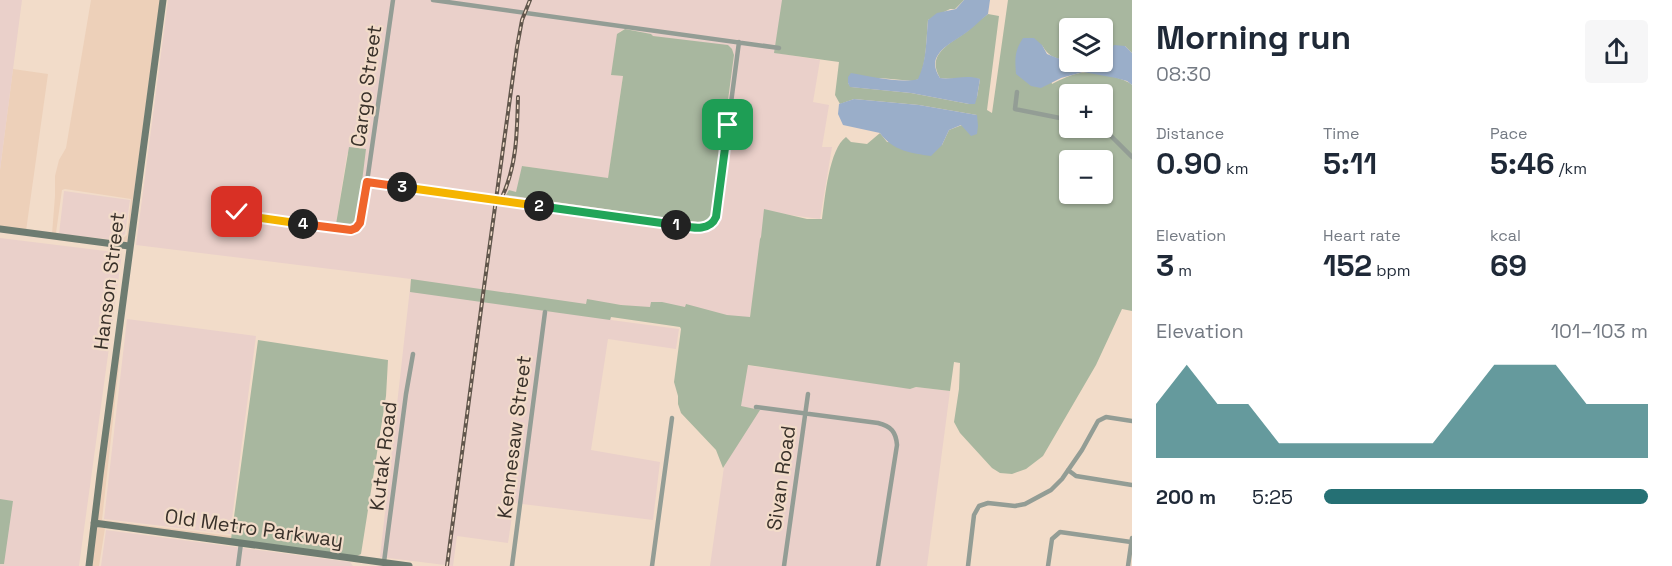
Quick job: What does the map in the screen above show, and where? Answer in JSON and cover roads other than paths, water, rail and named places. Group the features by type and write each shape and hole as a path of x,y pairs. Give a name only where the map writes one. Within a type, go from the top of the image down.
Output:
{"street":[{"name":"Hanson Street","path":"89,566 129,246 163,0"},
{"name":"Cargo Street","path":"247,216 351,230 360,223 393,0"},
{"path":"433,0 779,48"},
{"path":"367,182 693,227 709,226 716,217 739,42"},
{"path":"1017,92 1015,110 1059,118"},
{"path":"1113,138 1132,157"},
{"path":"0,230 129,246"},
{"name":"Kennesaw Street","path":"512,566 545,312"},
{"name":"Kutak Road","path":"384,562 413,354"},
{"name":"Sivan Road","path":"784,566 808,394"},
{"path":"756,407 878,423 890,427 894,432 897,445 878,566"},
{"path":"968,566 974,514 979,506 988,503 1016,506 1025,504 1054,488 1068,470 1098,421 1108,417 1132,421"},
{"path":"652,566 672,418"},
{"path":"1068,470 1077,476 1132,485"},
{"name":"Old Metro Parkway","path":"94,523 358,562 384,562 409,566"},
{"path":"1048,566 1052,539 1060,532 1132,540 1128,566"},
{"path":"238,566 241,543"}],"water":[{"path":"964,0 990,0 988,14 942,50 935,62 940,78 980,79 975,104 911,93 850,87 848,77 851,73 895,80 918,79 925,57 928,20 937,13 956,9"},
{"path":"1023,38 1034,38 1047,54 1059,58 1059,72 1083,72 1061,78 1041,88 1031,86 1016,74 1018,47"},
{"path":"1125,46 1132,53 1132,85 1116,78 1083,72 1113,72 1113,47"},
{"path":"854,99 919,105 977,115 977,134 971,136 961,125 949,130 942,145 931,156 910,152 891,144 880,133 843,125 838,114 839,104"}],"railway":[{"path":"447,566 517,47 522,20 530,0"},
{"path":"502,197 513,161 518,97"}]}
